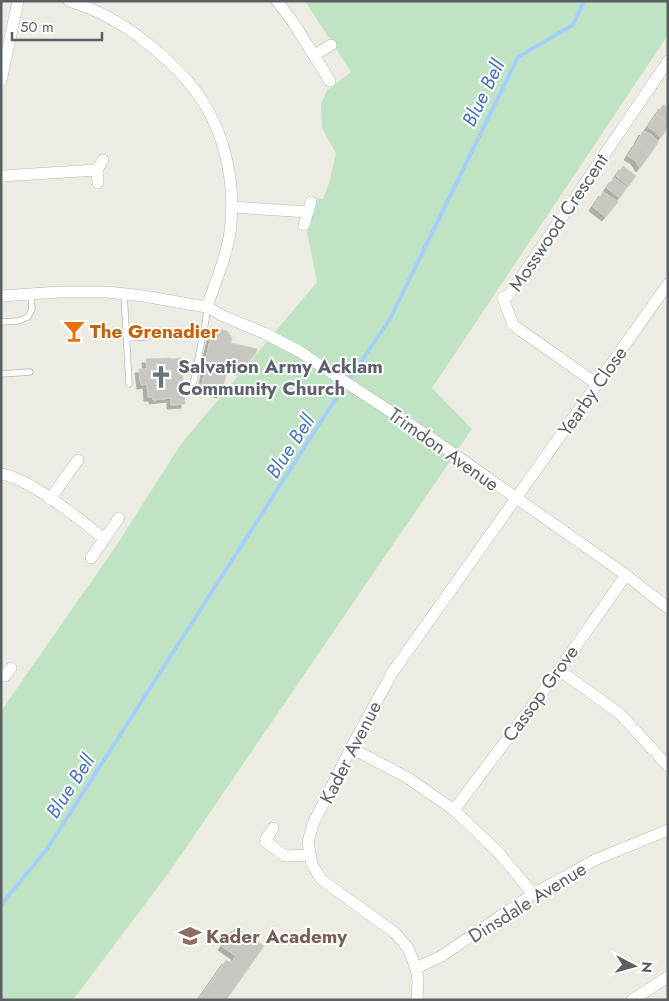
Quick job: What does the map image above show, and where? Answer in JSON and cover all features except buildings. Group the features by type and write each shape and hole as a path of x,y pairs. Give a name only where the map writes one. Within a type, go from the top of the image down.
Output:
{"street":[{"path":"1,81 18,1"},
{"path":"69,1 123,26 171,63 191,84 218,129 229,170 232,207 229,238 207,307"},
{"path":"94,11 102,1"},
{"path":"277,1 293,22 330,81"},
{"path":"314,55 331,45"},
{"name":"Mosswood Crescent","path":"597,384 513,325 503,298 509,295 668,60"},
{"path":"1,176 100,165 98,183"},
{"path":"232,207 310,207 304,225"},
{"name":"Yearby Close","path":"516,498 668,284"},
{"name":"Trimdon Avenue","path":"1,296 83,291 124,293 207,307 223,316 246,324 271,336 318,364 434,440 626,575 668,608"},
{"path":"50,499 78,460"},
{"path":"1,474 14,476 21,480 104,539"},
{"name":"Kader Avenue","path":"417,1000 418,981 416,968 408,948 395,933 322,880 312,865 308,842 313,824 350,748 392,672 516,498"},
{"path":"91,558 119,518"},
{"name":"Cassop Grove","path":"454,810 626,575"},
{"path":"558,670 620,714 668,766"},
{"path":"350,748 408,778 454,810 498,852 532,894"},
{"path":"273,828 264,841 285,856 310,855"},
{"name":"Dinsdale Avenue","path":"416,968 440,957 532,894 597,859 668,830"},
{"path":"632,1000 668,977"}],"lane":[{"path":"124,293 130,384"},
{"path":"1,322 18,321 28,318 32,309 31,294"},
{"path":"192,390 207,307"},
{"path":"127,338 147,337"},
{"path":"1,374 30,372"}],"green space":[{"path":"305,1 668,1 668,35 432,388 472,429 170,871 73,1000 1,1000 1,711 116,546 181,444 317,282 307,232 317,198 323,199 329,183 336,154 322,128 321,104 327,90 351,72"}],"waterway":[{"name":"Blue Bell","path":"1,905 47,849 329,409 390,319 518,57 573,25 584,1"}],"place":[{"name":"The Grenadier","path":"74,331"},
{"name":"Salvation Army Acklam Community Church","path":"161,377"},
{"name":"Kader Academy","path":"190,936"}]}
